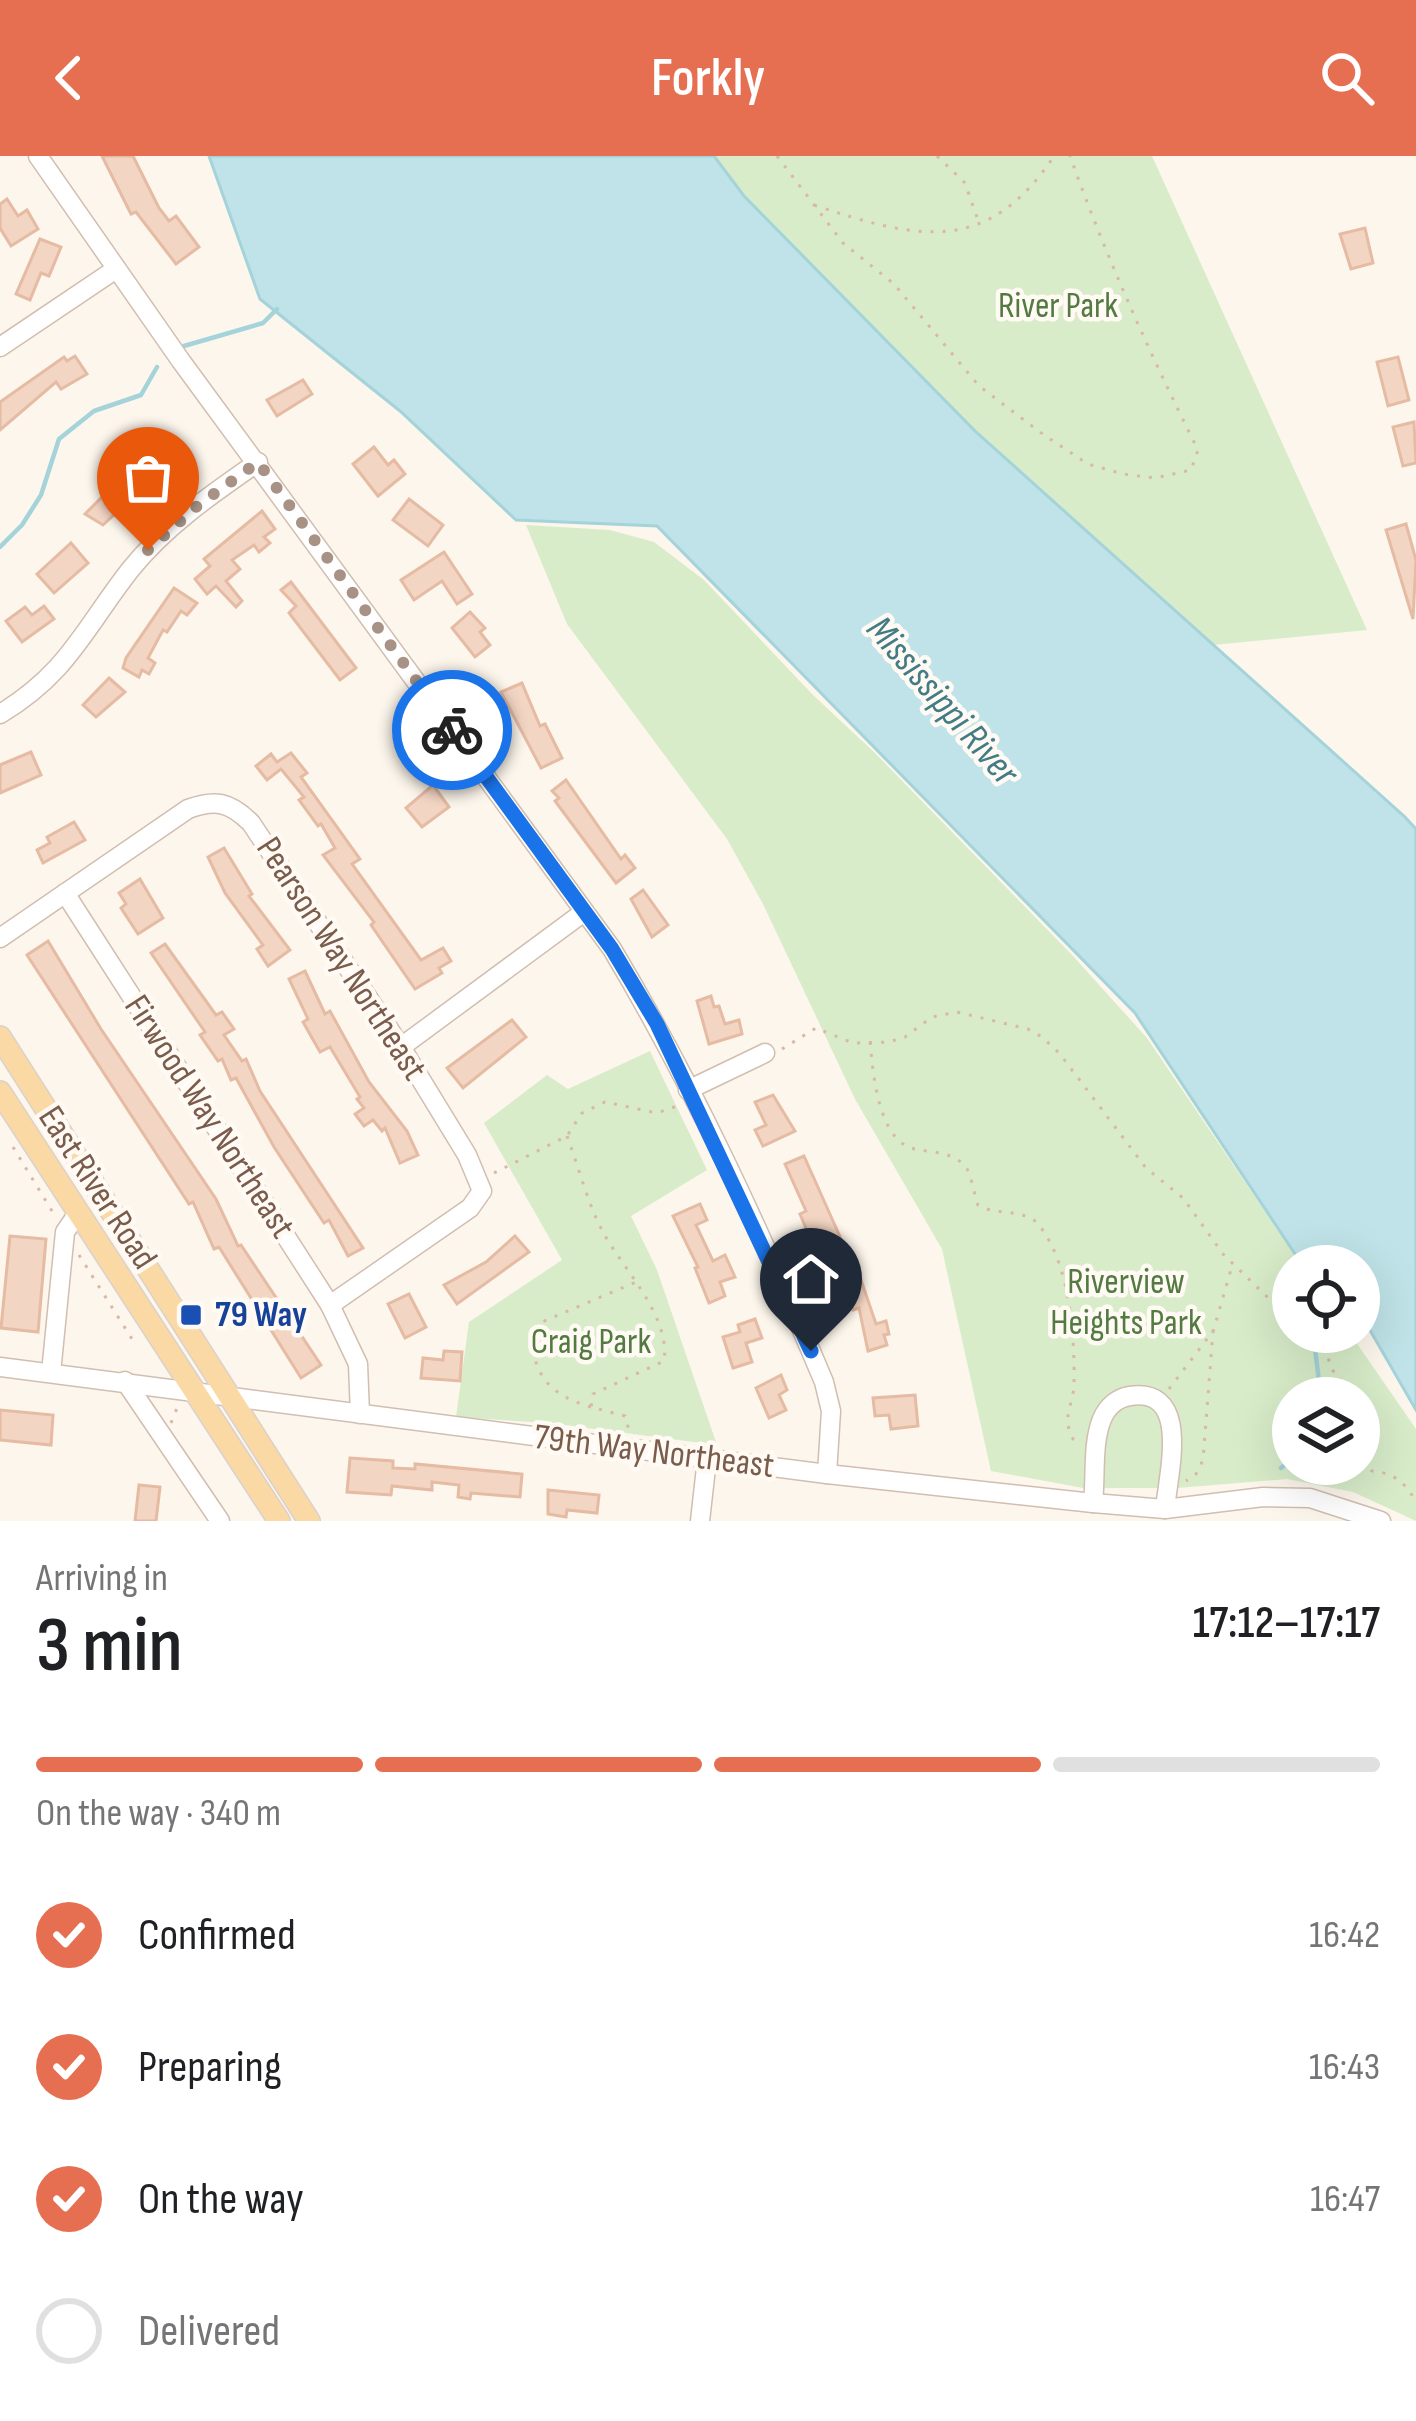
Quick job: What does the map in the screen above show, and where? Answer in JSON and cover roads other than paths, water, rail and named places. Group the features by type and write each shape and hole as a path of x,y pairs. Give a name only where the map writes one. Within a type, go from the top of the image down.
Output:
{"main road":[{"name":"East River Road","path":"0,1037 309,1521"},
{"name":"East River Road","path":"0,1092 279,1521"}],"street":[{"path":"38,156 584,912 647,1007 824,1382 831,1411 827,1474"},
{"path":"0,347 116,268"},
{"path":"0,714 28,697 75,651 129,572 163,534 258,462"},
{"name":"Pearson Way Northeast","path":"0,938 188,809 212,800 236,807 251,823 401,1047 467,1155 482,1191 470,1208 329,1305"},
{"name":"Firwood Way Northeast","path":"65,893 329,1305 358,1364 360,1414"},
{"path":"401,1047 584,912"},
{"path":"690,1095 765,1053"},
{"path":"51,1373 65,1232 78,1213"},
{"name":"79th Way Northeast","path":"0,1367 706,1459 1093,1503 1165,1509 1263,1497 1310,1498 1381,1521"},
{"path":"125,1381 220,1521"},
{"path":"1093,1503 1099,1426 1107,1409 1134,1395 1160,1404 1173,1426 1165,1509"},
{"path":"700,1521 706,1459"}],"water":[{"name":"Mississippi River","path":"209,156 714,156 744,196 975,431 1405,817 1416,829 1416,1410 1380,1348 1380,1245 1289,1245 1135,1013 657,526 516,520 400,411 260,299"}],"waterway":[{"path":"184,346 263,323 277,309"},
{"path":"0,547 22,525 41,495 59,439 94,411 141,395 157,367"},
{"path":"1316,1353 1318,1377"}],"place":[{"name":"79 Way","path":"191,1315"}],"park label":[{"name":"River Park","path":"1058,306"},
{"name":"Riverview Heights Park","path":"1126,1302"},
{"name":"Craig Park","path":"591,1342"}]}
